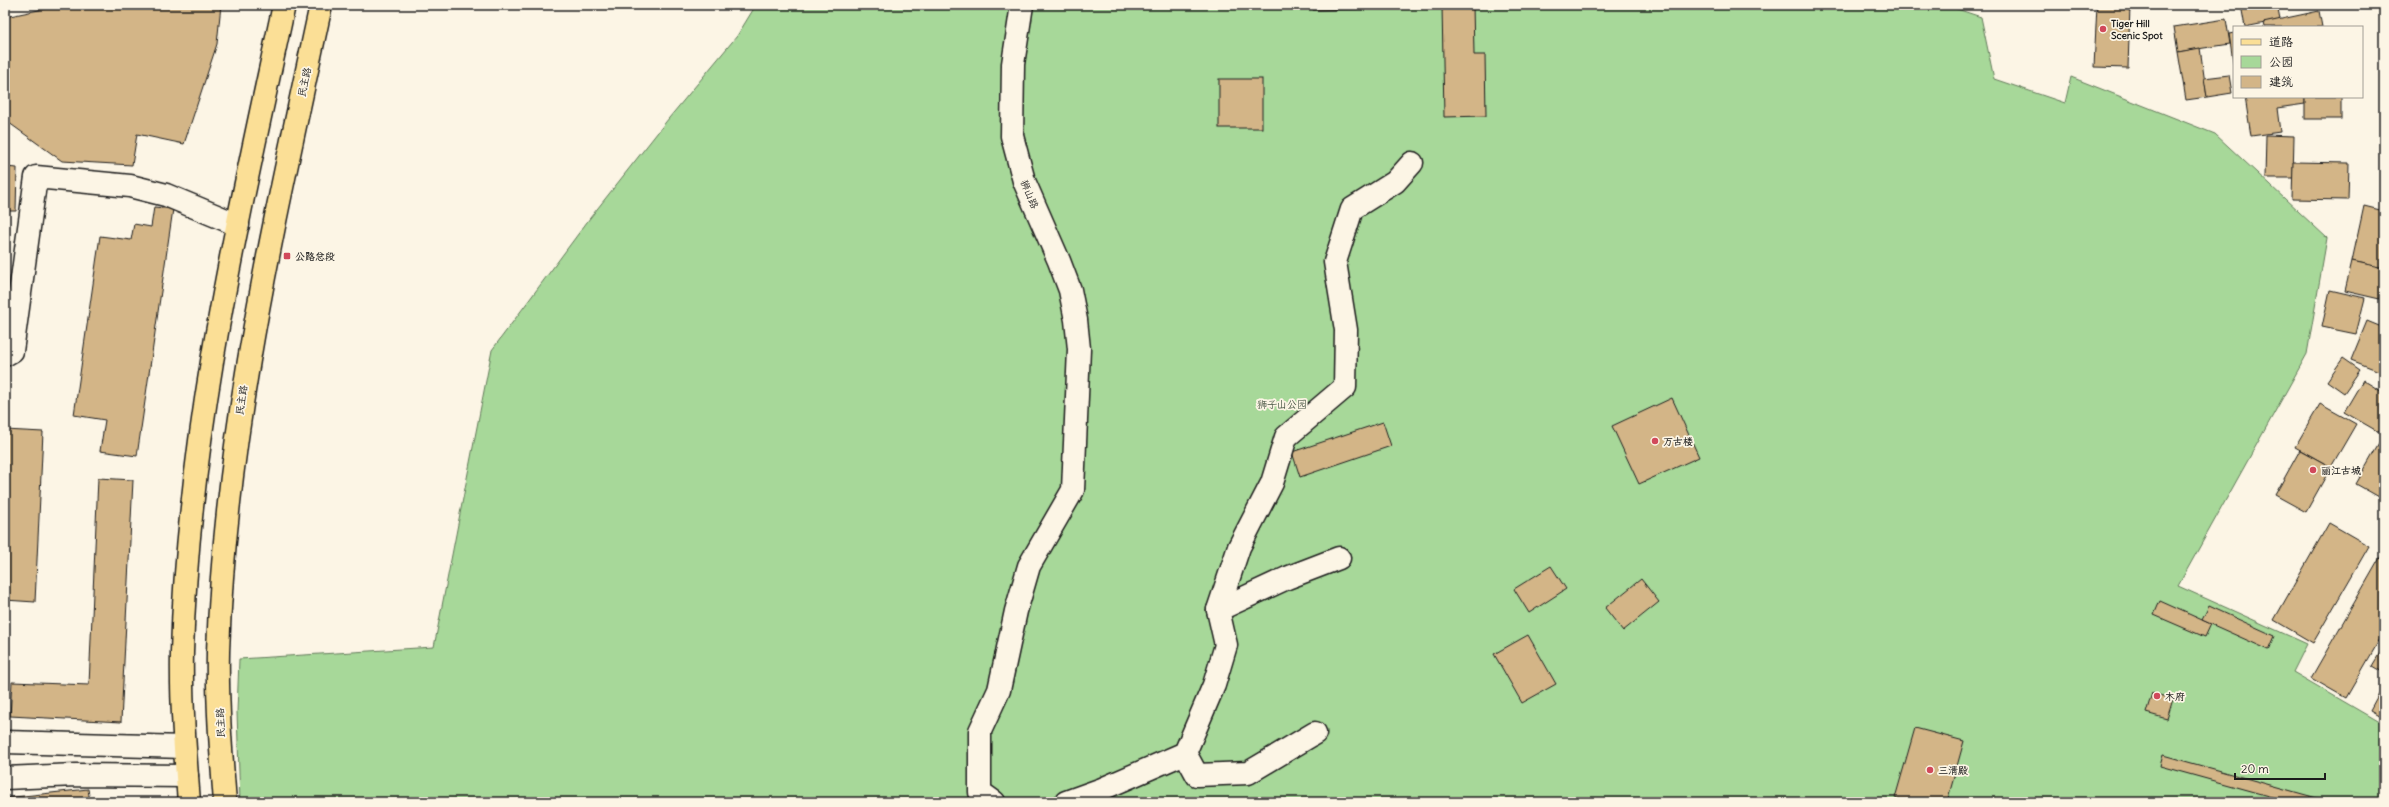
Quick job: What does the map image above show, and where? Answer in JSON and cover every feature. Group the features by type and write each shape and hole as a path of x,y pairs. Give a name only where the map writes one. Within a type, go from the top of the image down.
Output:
{"main road":[{"path":"188,802 184,747 182,646 187,556 196,460 209,373 284,5"},
{"name":"民主路","path":"224,802 220,736 218,654 223,559 232,465 244,379 260,294 321,5"}],"lane":[{"name":"狮山路","path":"994,802 980,792 980,731 998,690 1016,611 1029,566 1073,490 1078,379 1079,349 1076,320 1070,290 1024,181 1012,136 1013,64 1022,5"},
{"path":"1066,802 1102,789 1185,753 1214,685 1226,646 1218,610 1239,548 1272,483 1286,437 1345,387 1346,330 1335,262 1352,209 1395,182 1412,163"},
{"path":"5,355 12,352 36,177 130,186 166,195 238,225"},
{"path":"1218,610 1287,578 1339,558"},
{"path":"1185,753 1197,775 1248,772 1314,733"},
{"path":"5,742 184,747"},
{"path":"5,778 76,775 187,776"}],"green space":[{"name":"狮子山公园","path":"756,5 1945,5 1981,17 1994,79 2065,103 2071,77 2215,134 2327,238 2307,354 2178,586 2307,644 2293,672 2384,725 2384,802 240,802 237,712 239,659 434,647 492,350 590,218 669,118 737,36"}],"building":[{"path":"63,5 221,5 217,44 184,144 137,134 132,165 62,161 5,120 7,65 5,65 5,17"},
{"path":"1313,5 1410,5 1410,8 1313,10"},
{"path":"1442,5 1473,5 1474,55 1485,55 1486,116 1444,117"},
{"path":"2097,5 2130,5 2128,68 2094,67"},
{"path":"2130,5 2167,5 2129,11"},
{"path":"2241,5 2277,5 2280,20 2245,26"},
{"path":"2319,11 2322,26 2264,26 2263,23"},
{"path":"2226,19 2230,44 2178,52 2174,27"},
{"path":"2233,33 2233,61 2229,34"},
{"path":"2200,48 2207,97 2186,100 2178,52"},
{"path":"2229,75 2232,93 2207,97 2204,78"},
{"path":"1219,79 1262,79 1262,128 1219,128"},
{"path":"2245,98 2305,98 2305,104 2277,108 2280,132 2251,136"},
{"path":"2305,98 2341,98 2341,119 2305,119"},
{"path":"2266,135 2294,136 2293,178 2265,178"},
{"path":"2293,162 2349,163 2348,200 2292,199"},
{"path":"5,167 17,168 16,211 5,211"},
{"path":"2364,206 2384,211 2383,268 2352,261"},
{"path":"154,207 173,209 137,456 100,451 105,420 74,415 100,236 131,240 134,224 151,227"},
{"path":"2352,261 2384,268 2384,300 2345,291"},
{"path":"2330,290 2365,298 2356,334 2322,327"},
{"path":"2367,321 2384,328 2384,373 2351,360"},
{"path":"2343,358 2360,370 2344,393 2327,381"},
{"path":"2363,380 2384,393 2384,435 2344,412"},
{"name":"万古楼","path":"1672,398 1699,457 1639,484 1612,426"},
{"path":"2320,404 2356,424 2331,467 2295,447"},
{"path":"1383,422 1391,446 1300,477 1292,452"},
{"path":"5,430 43,432 35,602 5,600"},
{"path":"2384,435 2384,493 2381,498 2356,484"},
{"path":"2300,450 2331,467 2306,512 2275,495"},
{"path":"98,478 133,480 121,722 10,716 12,682 89,685"},
{"path":"2329,523 2369,546 2313,643 2274,620"},
{"path":"2381,556 2384,558 2384,632 2346,698 2311,678"},
{"path":"1551,566 1566,589 1529,613 1514,589"},
{"path":"1641,579 1659,602 1623,631 1605,608"},
{"path":"2160,601 2211,624 2205,637 2154,615"},
{"path":"2209,606 2275,636 2269,650 2202,620"},
{"path":"1528,635 1556,684 1522,703 1494,654"},
{"path":"2384,646 2384,673 2372,666"},
{"path":"2384,684 2384,718 2370,710"},
{"path":"2152,693 2173,699 2167,719 2146,713"},
{"name":"三清殿","path":"1915,728 1964,741 1947,802 1909,802 1895,798"},
{"path":"2163,755 2331,802 2290,802 2160,766"},
{"path":"88,789 90,802 5,802 5,798"}],"place":[{"name":"Tiger Hill Scenic Spot","path":"2103,29"},
{"name":"公路总段","path":"287,256"},
{"name":"万古楼","path":"1655,441"},
{"name":"丽江古城","path":"2313,470"},
{"name":"木府","path":"2157,696"},
{"name":"三清殿","path":"1930,770"}]}
